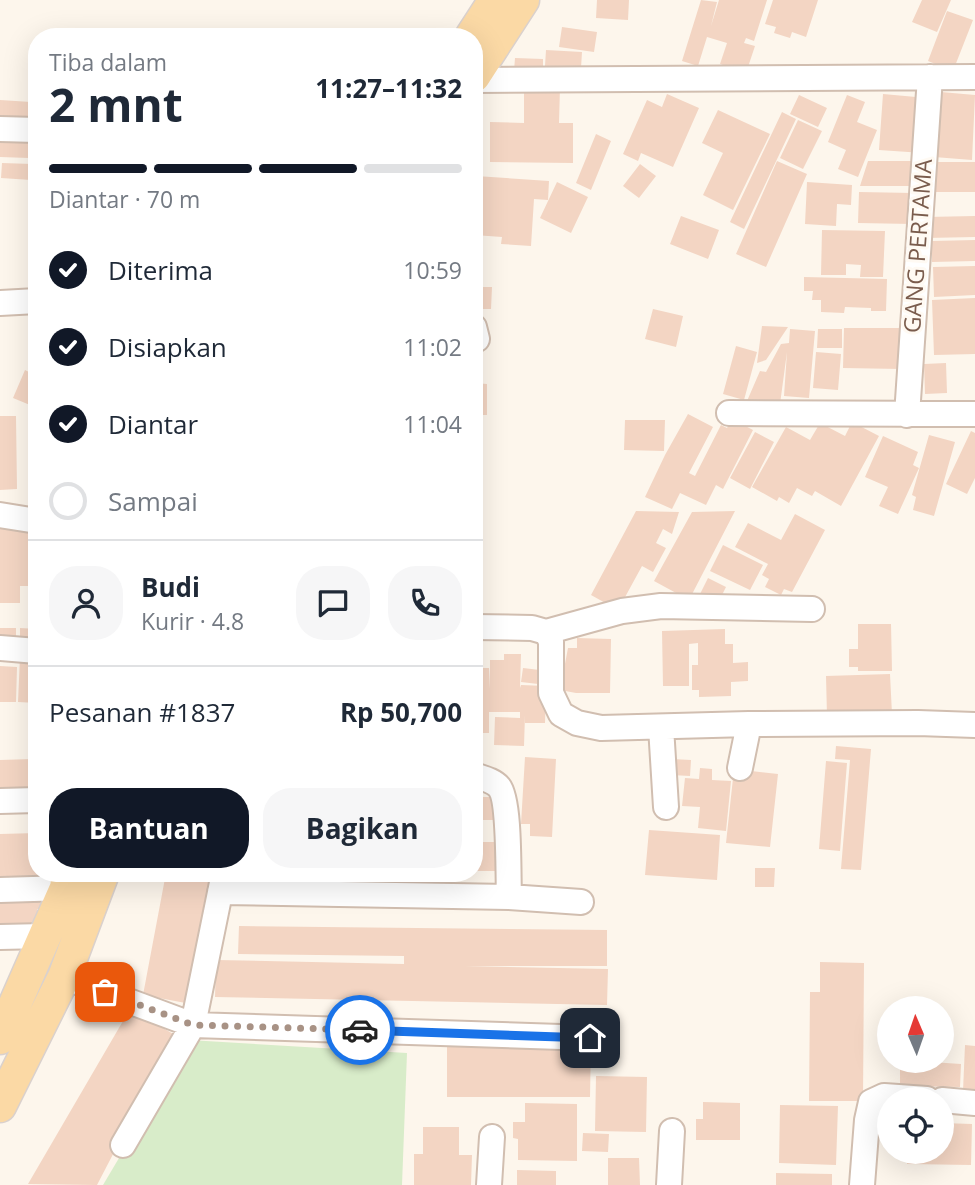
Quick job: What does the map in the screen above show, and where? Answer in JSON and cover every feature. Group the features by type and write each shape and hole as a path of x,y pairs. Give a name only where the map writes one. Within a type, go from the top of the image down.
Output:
{"main road":[{"path":"477,28 495,0"},
{"path":"483,64 523,0"},
{"path":"40,1027 5,1026 67,882"},
{"path":"0,1106 64,977 100,882"}],"street":[{"path":"483,78 975,76"},
{"name":"GANG PERTAMA","path":"907,415 930,78"},
{"path":"0,129 28,131"},
{"path":"0,303 28,301"},
{"path":"729,413 975,414"},
{"path":"0,515 28,519"},
{"path":"483,627 532,628 545,632 622,611 661,606 812,608"},
{"path":"545,632 551,641 551,692 561,714 576,723 601,728 749,724 975,725"},
{"path":"0,648 28,650"},
{"path":"740,768 749,724"},
{"path":"661,727 666,807"},
{"path":"483,779 501,789 506,806 509,897"},
{"path":"0,801 28,800"},
{"path":"0,890 60,882"},
{"path":"123,1145 193,1025 222,883 580,902"},
{"path":"0,937 44,936"},
{"path":"64,977 193,1025 590,1038"},
{"path":"862,1185 867,1120 871,1102 877,1099"},
{"path":"954,1101 975,1103"},
{"path":"669,1185 672,1131"},
{"path":"489,1185 492,1137"}],"green space":[{"path":"189,1040 407,1053 402,1185 103,1185"}],"building":[{"path":"597,0 629,0 628,20 596,18"},
{"path":"701,0 717,2 711,26 719,0 767,0 754,41 746,38 744,43 755,46 746,73 720,64 727,43 707,37 698,66 682,61"},
{"path":"773,0 818,0 806,37 792,32 790,38 774,33 776,27 765,24"},
{"path":"922,0 951,0 937,32 912,22"},
{"path":"947,11 973,20 953,71 928,61"},
{"path":"562,27 597,32 594,52 559,47"},
{"path":"546,50 582,52 581,68 545,66"},
{"path":"515,58 543,59 543,72 514,71"},
{"path":"524,87 560,87 559,123 573,123 573,163 490,162 490,122 524,123"},
{"path":"941,92 975,95 972,160 934,157"},
{"path":"667,94 699,108 673,167 641,153 638,161 623,154 647,100 662,107"},
{"path":"883,94 927,98 923,153 879,150"},
{"path":"799,95 827,108 818,127 790,114"},
{"path":"847,95 865,102 857,122 877,130 858,177 838,169 846,150 828,142"},
{"path":"0,100 28,102 28,128 0,127"},
{"path":"718,110 770,134 733,210 703,195 723,153 702,143"},
{"path":"782,112 796,119 744,229 730,222"},
{"path":"798,120 822,131 803,169 780,158"},
{"path":"0,132 28,132 28,158 0,157"},
{"path":"596,134 611,141 591,190 576,183"},
{"path":"777,161 807,174 766,267 736,254"},
{"path":"868,161 913,161 913,186 860,186"},
{"path":"934,162 975,162 975,192 933,192"},
{"path":"2,163 28,164 28,180 1,178"},
{"path":"640,164 656,176 639,198 623,186"},
{"path":"483,176 549,181 548,200 534,199 531,246 501,244 502,237 483,236"},
{"path":"557,182 588,197 571,233 540,218"},
{"path":"807,182 852,185 851,205 837,204 836,226 805,224"},
{"path":"859,192 913,193 912,224 858,223"},
{"path":"681,216 719,230 708,259 670,244"},
{"path":"975,216 975,237 926,238 926,217"},
{"path":"822,230 885,231 883,277 860,277 861,265 846,264 846,275 821,275"},
{"path":"975,240 975,261 932,262 932,241"},
{"path":"975,266 975,295 934,297 933,267"},
{"path":"804,277 887,279 886,311 845,307 844,313 821,312 821,300 812,300 813,291 804,291"},
{"path":"483,287 492,287 491,309 483,309"},
{"path":"975,298 975,354 934,355 932,300"},
{"path":"653,309 683,316 676,347 645,339"},
{"path":"762,326 788,327 766,360 757,363"},
{"path":"844,328 901,328 901,369 843,368"},
{"path":"790,329 815,331 809,398 784,396 787,352 780,404 747,401 760,371 766,372 781,344 789,343"},
{"path":"818,329 842,329 842,348 817,348"},
{"path":"736,346 757,352 744,400 723,394"},
{"path":"816,352 841,354 838,390 813,388"},
{"path":"946,363 947,393 925,394 924,364"},
{"path":"25,370 28,372 28,404 13,398"},
{"path":"483,384 487,384 487,415 483,415"},
{"path":"688,414 713,427 689,473 695,476 721,425 727,428 732,419 753,430 723,489 716,485 706,505 680,493 672,509 645,497"},
{"path":"0,416 16,416 17,489 0,490"},
{"path":"625,420 665,420 664,451 624,450"},
{"path":"852,422 879,436 841,506 815,491 812,496 797,488 789,503 779,497 777,501 752,487 786,427 810,440 820,423 845,436"},
{"path":"971,431 975,433 975,478 967,494 946,484"},
{"path":"755,432 774,442 750,489 730,478"},
{"path":"929,435 955,442 934,516 913,510 916,497 912,495"},
{"path":"883,436 918,452 913,465 919,468 898,514 879,506 888,487 865,477"},
{"path":"636,511 679,512 672,534 663,529 656,543 666,548 653,572 642,566 618,610 591,595"},
{"path":"735,511 689,600 654,581 692,512"},
{"path":"795,514 825,530 792,592 784,589 781,595 765,587 769,579 762,575 768,564 735,547 748,523 781,540"},
{"path":"0,524 28,524 28,586 20,586 20,603 0,603"},
{"path":"723,545 763,565 750,590 710,571"},
{"path":"708,578 726,587 717,605 699,596"},
{"path":"858,624 891,624 892,671 858,671 858,667 849,667 849,649 858,649"},
{"path":"0,628 16,628 16,644 0,644"},
{"path":"20,628 28,628 28,646 20,646"},
{"path":"725,629 725,644 733,644 733,663 748,662 748,681 731,682 731,696 699,697 699,690 692,690 692,665 698,665 698,643 689,644 689,686 663,686 662,631"},
{"path":"577,638 611,639 610,693 560,690 568,648 577,648"},
{"path":"504,654 521,654 520,688 521,685 546,686 545,723 525,723 525,715 524,746 494,745 495,717 520,718 520,712 489,712 489,733 483,733 483,668 489,668 490,689 490,660 504,660"},
{"path":"20,657 28,657 28,703 18,702"},
{"path":"0,666 17,667 16,702 0,702"},
{"path":"523,668 548,671 547,685 521,682"},
{"path":"890,674 892,714 827,716 826,676"},
{"path":"836,746 871,749 861,870 841,869 850,760 835,759"},
{"path":"525,757 556,759 552,837 530,836 530,824 521,824"},
{"path":"28,759 28,798 0,799 0,760"},
{"path":"672,759 691,760 690,776 671,775"},
{"path":"826,761 847,763 840,851 819,849"},
{"path":"700,768 712,769 712,780 731,781 726,831 698,828 700,807 682,806 685,778 699,779"},
{"path":"734,769 778,774 770,847 726,843"},
{"path":"483,797 503,797 503,820 483,820"},
{"path":"649,830 720,835 717,880 645,875"},
{"path":"28,833 28,882 48,883 0,883 0,834"},
{"path":"483,842 496,842 496,871 483,871"},
{"path":"755,868 775,868 774,887 755,887"},
{"path":"164,882 213,882 191,1004 143,995"},
{"path":"0,892 47,892 46,908 37,909 37,934 0,935"},
{"path":"239,926 607,930 607,966 465,966 608,969 607,1005 215,997 216,960 404,964 404,956 238,954"},
{"path":"820,962 864,963 863,1101 809,1101 810,992 820,992"},
{"path":"130,1009 175,1035 97,1185 28,1184"},
{"path":"591,1042 590,1097 447,1097 447,1043"},
{"path":"965,1045 975,1046 975,1092 963,1091"},
{"path":"954,1064 961,1064 960,1087 900,1086 900,1073 954,1073"},
{"path":"596,1076 647,1077 646,1132 595,1131"},
{"path":"703,1102 740,1103 740,1140 696,1140 696,1119 703,1119"},
{"path":"525,1103 577,1104 577,1161 518,1160 518,1139 513,1138 513,1122 525,1122"},
{"path":"780,1105 838,1106 836,1165 779,1163"},
{"path":"954,1123 972,1124 971,1165 907,1164 954,1164"},
{"path":"423,1127 459,1127 459,1155 472,1155 471,1185 414,1185 414,1154 423,1154"},
{"path":"583,1133 609,1134 608,1152 582,1151"},
{"path":"608,1158 639,1158 640,1185 608,1185"},
{"path":"517,1170 556,1171 556,1185 517,1185"},
{"path":"776,1173 832,1174 832,1185 776,1185"}],"way so far":[{"path":"105,992 193,1025 360,1030"}],"route":[{"path":"360,1030 590,1038"}]}
